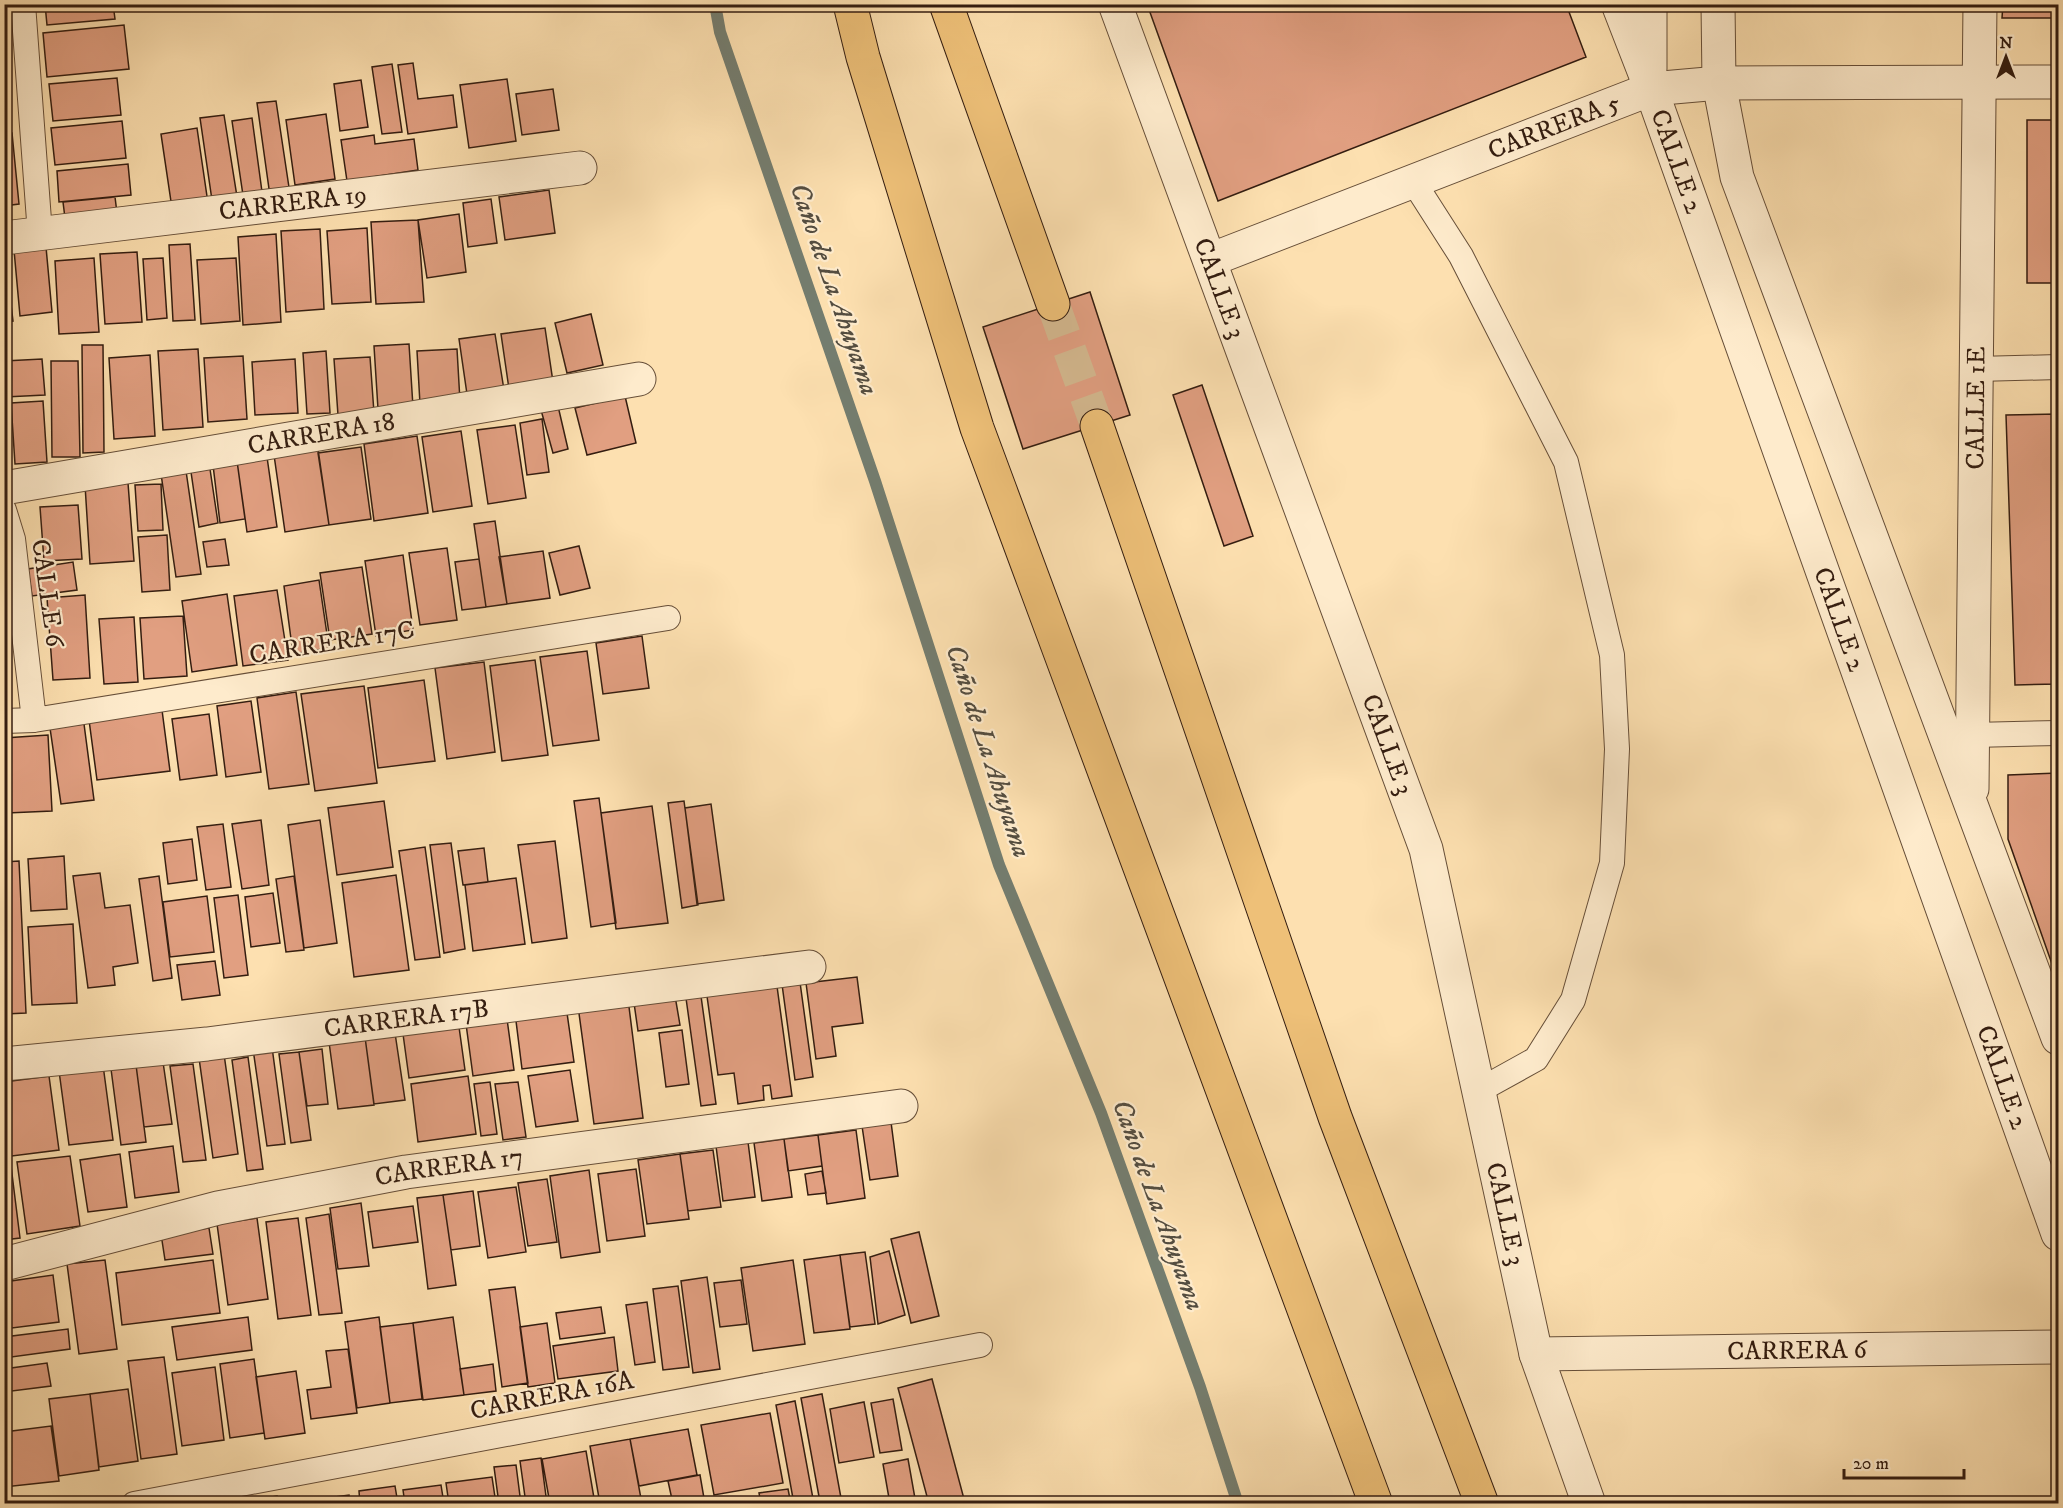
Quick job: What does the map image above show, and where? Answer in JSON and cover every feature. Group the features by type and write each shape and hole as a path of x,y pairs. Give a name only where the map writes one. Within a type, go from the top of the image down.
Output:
{"main road":[{"path":"850,4 863,57 977,428 1376,1503"},
{"path":"946,4 1053,304"},
{"path":"1097,426 1335,1117 1482,1503"}],"street":[{"name":"CALLE 3","path":"1115,4 1426,849 1536,1354 1589,1503"},
{"name":"CALLE 2","path":"1618,4 1651,88 2058,1234"},
{"path":"1650,4 1651,88"},
{"name":"CALLE 2","path":"1718,4 1719,83 1737,177 2058,1038"},
{"name":"CALLE 1E","path":"1972,810 1980,4"},
{"name":"CARRERA 5","path":"1210,260 1651,88 1719,83 2058,82"},
{"name":"CARRERA 19","path":"4,238 580,168"},
{"name":"CARRERA 18","path":"4,488 639,380"},
{"name":"CARRERA 17B","path":"4,1064 207,1044 808,967"},
{"name":"CARRERA 17","path":"4,1264 218,1208 406,1172 901,1106"},
{"name":"CARRERA 6","path":"1536,1354 2058,1347"}],"lane":[{"path":"23,4 40,234"},
{"path":"1413,181 1461,256 1566,462 1612,655 1617,749 1612,863 1573,1000 1536,1059 1480,1090"},
{"path":"1977,369 2058,367"},
{"name":"CALLE 6","path":"4,510 17,572 34,720"},
{"name":"CARRERA 17C","path":"4,722 34,720 668,618"},
{"path":"1973,735 2058,733"},
{"name":"CARRERA 16A","path":"134,1503 980,1345"}],"building":[{"path":"45,4 113,4 115,19 47,25"},
{"path":"168,4 208,4 209,7 169,11"},
{"path":"210,4 239,4 239,7 211,9"},
{"path":"1147,4 1566,4 1586,57 1218,201"},
{"path":"2003,4 2058,4 2058,18 2002,18"},
{"path":"4,15 9,58 4,58"},
{"path":"124,25 129,69 47,77 43,33"},
{"path":"413,63 418,99 453,95 457,127 408,134 398,65"},
{"path":"392,64 402,132 382,134 372,67"},
{"path":"117,78 121,115 53,121 49,84"},
{"path":"507,79 516,141 469,148 460,85"},
{"path":"361,80 368,127 340,131 334,84"},
{"path":"553,89 559,130 522,135 516,94"},
{"path":"276,101 290,194 270,196 257,103"},
{"path":"326,114 335,179 295,185 286,120"},
{"path":"224,115 238,203 213,207 200,118"},
{"path":"252,118 263,199 244,202 232,121"},
{"path":"2027,120 2058,120 2058,283 2027,283"},
{"path":"122,121 126,158 55,165 51,128"},
{"path":"197,128 209,210 173,215 161,134"},
{"path":"12,133 19,204 4,206 4,134"},
{"path":"374,135 375,144 414,139 418,170 347,181 341,140"},
{"path":"128,164 131,195 59,202 57,171"},
{"path":"549,190 555,233 505,240 499,197"},
{"path":"115,197 118,221 66,226 63,202"},
{"path":"491,199 497,243 468,247 463,203"},
{"path":"459,214 466,272 427,278 418,220"},
{"path":"418,220 424,302 376,304 371,222"},
{"path":"367,228 371,302 332,304 327,231"},
{"path":"320,229 324,309 286,312 281,231"},
{"path":"276,234 281,322 243,325 238,237"},
{"path":"190,244 195,320 173,321 169,245"},
{"path":"46,247 52,312 20,316 14,250"},
{"path":"4,248 13,321 4,322"},
{"path":"137,252 142,322 105,324 100,254"},
{"path":"94,258 99,332 59,334 55,261"},
{"path":"163,258 167,318 147,320 143,259"},
{"path":"236,258 240,321 201,324 197,260"},
{"path":"1090,292 1130,415 1023,449 983,327"},
{"path":"591,314 603,365 567,373 555,323"},
{"path":"545,328 553,382 509,389 501,334"},
{"path":"495,334 505,396 468,401 459,339"},
{"path":"409,344 413,407 378,409 374,346"},
{"path":"82,345 103,345 104,452 83,453"},
{"path":"198,349 203,427 163,430 158,351"},
{"path":"457,349 460,401 420,404 417,351"},
{"path":"326,351 330,413 307,414 303,353"},
{"path":"150,355 155,436 114,439 109,358"},
{"path":"243,356 247,419 208,422 204,358"},
{"path":"370,357 374,413 338,415 334,359"},
{"path":"42,359 45,395 5,397 4,361"},
{"path":"295,359 298,413 255,415 252,362"},
{"path":"51,361 78,361 80,457 52,457"},
{"path":"1202,385 1253,536 1224,546 1173,395"},
{"path":"625,396 636,443 587,455 575,408"},
{"path":"43,401 47,462 15,464 11,403"},
{"path":"558,406 568,449 553,453 541,410"},
{"path":"2058,414 2058,684 2015,685 2006,415"},
{"path":"542,419 549,472 527,475 520,423"},
{"path":"515,425 526,498 488,504 477,430"},
{"path":"461,431 472,506 433,512 422,437"},
{"path":"417,436 428,513 374,521 364,444"},
{"path":"361,447 371,519 329,525 318,453"},
{"path":"318,449 329,525 285,532 274,455"},
{"path":"267,457 277,527 247,532 237,461"},
{"path":"237,461 245,519 220,523 213,465"},
{"path":"185,464 201,574 176,577 160,467"},
{"path":"210,469 218,523 199,527 191,472"},
{"path":"128,483 134,561 90,564 85,485"},
{"path":"161,484 163,530 138,531 135,485"},
{"path":"78,505 82,559 44,561 40,507"},
{"path":"495,521 507,604 486,607 474,524"},
{"path":"167,535 170,590 142,592 138,537"},
{"path":"225,539 229,565 207,567 203,542"},
{"path":"579,546 590,588 560,595 549,553"},
{"path":"447,548 457,620 420,625 409,553"},
{"path":"543,551 550,598 507,604 499,557"},
{"path":"403,555 413,630 376,636 365,561"},
{"path":"479,559 486,607 462,610 455,562"},
{"path":"73,562 77,590 32,596 28,569"},
{"path":"362,567 372,634 330,640 320,573"},
{"path":"319,580 329,648 293,654 284,586"},
{"path":"277,590 288,660 243,666 234,596"},
{"path":"227,594 237,665 192,672 182,601"},
{"path":"85,595 90,678 53,680 47,598"},
{"path":"183,616 187,676 144,679 140,618"},
{"path":"134,617 138,682 104,684 99,619"},
{"path":"642,636 649,688 603,694 596,643"},
{"path":"587,651 599,740 553,746 540,657"},
{"path":"535,660 548,755 502,761 490,666"},
{"path":"484,662 495,752 447,759 435,668"},
{"path":"424,680 435,761 378,768 368,688"},
{"path":"364,686 377,783 315,791 301,694"},
{"path":"296,692 309,784 269,789 257,698"},
{"path":"251,701 261,772 226,777 217,706"},
{"path":"162,710 170,771 97,780 89,720"},
{"path":"209,714 217,775 180,780 172,719"},
{"path":"84,724 94,800 61,804 50,728"},
{"path":"48,735 52,811 7,813 4,738"},
{"path":"2058,773 2058,981 2008,839 2008,775"},
{"path":"599,798 616,923 591,927 574,801"},
{"path":"384,801 393,867 337,875 328,808"},
{"path":"684,801 698,905 682,908 668,803"},
{"path":"711,804 724,900 697,904 685,808"},
{"path":"652,806 668,923 616,929 601,813"},
{"path":"261,820 269,885 242,889 232,824"},
{"path":"320,820 337,943 304,948 288,825"},
{"path":"223,824 231,887 206,890 197,827"},
{"path":"192,839 197,880 168,884 163,843"},
{"path":"555,841 567,938 532,943 518,845"},
{"path":"451,843 465,949 444,953 430,845"},
{"path":"425,847 440,957 415,960 399,851"},
{"path":"484,848 488,882 463,885 458,851"},
{"path":"64,856 67,909 31,911 28,859"},
{"path":"19,861 26,1013 5,1014 4,862"},
{"path":"100,873 105,908 130,905 138,963 113,967 115,985 88,988 73,876"},
{"path":"396,875 409,970 354,977 342,883"},
{"path":"159,876 172,978 153,981 139,879"},
{"path":"294,876 304,950 286,952 276,879"},
{"path":"516,878 525,944 473,951 465,885"},
{"path":"273,893 280,943 251,947 245,897"},
{"path":"238,895 248,975 224,978 214,898"},
{"path":"207,896 214,952 170,957 163,902"},
{"path":"73,924 77,1003 32,1005 28,927"},
{"path":"215,961 220,995 182,1000 177,965"},
{"path":"799,975 813,1077 795,1080 781,977"},
{"path":"857,977 863,1023 832,1027 836,1056 816,1059 806,983"},
{"path":"776,979 792,1096 772,1099 770,1085 763,1086 764,1100 738,1104 734,1073 718,1075 706,989"},
{"path":"700,989 716,1104 701,1106 685,991"},
{"path":"674,990 680,1025 638,1031 633,996"},
{"path":"628,999 643,1118 594,1124 578,1006"},
{"path":"566,1006 574,1062 522,1069 515,1013"},
{"path":"507,1019 514,1070 473,1076 466,1024"},
{"path":"459,1027 465,1070 409,1078 403,1034"},
{"path":"682,1030 689,1084 666,1087 659,1033"},
{"path":"395,1033 405,1100 374,1104 365,1037"},
{"path":"365,1037 374,1105 338,1109 329,1042"},
{"path":"272,1047 285,1144 267,1146 253,1049"},
{"path":"322,1049 328,1104 307,1106 299,1052"},
{"path":"299,1052 311,1140 291,1143 279,1054"},
{"path":"224,1054 238,1154 213,1158 199,1058"},
{"path":"248,1057 263,1169 247,1171 232,1060"},
{"path":"163,1062 172,1124 144,1127 136,1065"},
{"path":"193,1064 206,1160 183,1162 170,1066"},
{"path":"103,1065 113,1140 69,1145 59,1071"},
{"path":"136,1065 146,1142 121,1145 111,1069"},
{"path":"570,1070 578,1121 536,1127 528,1076"},
{"path":"49,1076 59,1150 4,1157 4,1082"},
{"path":"468,1076 476,1134 418,1142 411,1084"},
{"path":"490,1082 497,1134 481,1136 474,1084"},
{"path":"518,1082 526,1137 503,1140 495,1084"},
{"path":"891,1122 898,1176 870,1180 862,1126"},
{"path":"856,1130 865,1198 827,1204 818,1135"},
{"path":"818,1135 822,1166 788,1171 784,1139"},
{"path":"784,1139 792,1197 762,1201 754,1143"},
{"path":"748,1142 755,1197 723,1201 716,1146"},
{"path":"173,1146 179,1192 135,1198 129,1152"},
{"path":"713,1150 721,1207 688,1211 680,1154"},
{"path":"120,1154 127,1207 88,1212 80,1160"},
{"path":"680,1154 689,1219 647,1224 638,1160"},
{"path":"70,1156 80,1226 27,1234 17,1162"},
{"path":"4,1166 11,1166 20,1238 4,1240"},
{"path":"636,1169 645,1236 607,1241 598,1174"},
{"path":"589,1170 600,1252 561,1258 550,1176"},
{"path":"822,1171 826,1193 808,1195 805,1174"},
{"path":"547,1179 557,1242 528,1246 518,1183"},
{"path":"516,1187 526,1252 488,1258 478,1192"},
{"path":"473,1191 480,1246 451,1250 443,1195"},
{"path":"443,1195 456,1285 428,1289 417,1198"},
{"path":"361,1203 369,1266 338,1269 330,1208"},
{"path":"413,1206 418,1242 373,1248 368,1212"},
{"path":"329,1214 342,1313 319,1315 306,1218"},
{"path":"257,1218 268,1299 228,1305 217,1224"},
{"path":"298,1218 311,1315 278,1319 266,1222"},
{"path":"209,1228 213,1254 165,1260 161,1234"},
{"path":"919,1232 939,1316 911,1323 891,1239"},
{"path":"889,1251 905,1315 878,1324 870,1257"},
{"path":"865,1252 875,1324 850,1327 840,1255"},
{"path":"840,1255 850,1329 814,1333 804,1260"},
{"path":"105,1260 117,1349 79,1354 67,1264"},
{"path":"213,1260 220,1313 122,1325 116,1273"},
{"path":"793,1260 805,1344 753,1351 741,1268"},
{"path":"53,1275 59,1322 4,1329 4,1282"},
{"path":"707,1277 720,1369 693,1373 681,1281"},
{"path":"741,1280 747,1324 720,1327 714,1283"},
{"path":"678,1286 689,1367 663,1370 653,1289"},
{"path":"515,1287 528,1383 502,1387 489,1290"},
{"path":"647,1302 655,1362 635,1365 626,1305"},
{"path":"601,1307 605,1333 560,1339 556,1313"},
{"path":"248,1317 252,1350 177,1360 172,1327"},
{"path":"379,1317 390,1403 357,1408 345,1322"},
{"path":"453,1317 464,1395 423,1400 413,1323"},
{"path":"413,1323 422,1399 390,1403 380,1327"},
{"path":"547,1323 555,1383 528,1387 520,1327"},
{"path":"68,1329 70,1349 4,1358 4,1337"},
{"path":"614,1337 618,1371 558,1379 553,1346"},
{"path":"348,1349 357,1413 311,1419 307,1390 331,1387 326,1351"},
{"path":"164,1357 177,1454 141,1459 128,1361"},
{"path":"254,1359 264,1433 230,1438 220,1364"},
{"path":"47,1363 51,1386 4,1392 4,1369"},
{"path":"493,1364 496,1391 464,1395 460,1369"},
{"path":"215,1367 224,1440 182,1446 172,1373"},
{"path":"296,1371 305,1433 265,1439 256,1377"},
{"path":"932,1379 964,1499 944,1504 929,1504 898,1388"},
{"path":"128,1389 138,1461 99,1467 90,1394"},
{"path":"90,1394 99,1470 59,1476 49,1399"},
{"path":"822,1394 841,1498 820,1502 801,1398"},
{"path":"893,1399 902,1450 880,1453 871,1403"},
{"path":"795,1401 814,1504 794,1504 776,1405"},
{"path":"864,1402 874,1457 839,1463 830,1409"},
{"path":"770,1413 783,1483 714,1495 701,1425"},
{"path":"51,1426 59,1481 4,1487 4,1432"},
{"path":"688,1429 697,1475 639,1486 630,1439"},
{"path":"630,1439 642,1504 600,1504 590,1446"},
{"path":"586,1451 595,1504 550,1504 542,1459"},
{"path":"541,1458 547,1504 526,1504 520,1461"},
{"path":"908,1459 916,1504 890,1504 883,1464"},
{"path":"516,1465 521,1504 499,1504 494,1467"},
{"path":"700,1475 705,1504 673,1504 668,1481"},
{"path":"492,1477 496,1504 449,1504 446,1483"},
{"path":"441,1485 444,1504 405,1504 403,1490"},
{"path":"395,1486 398,1504 360,1504 359,1491"},
{"path":"788,1489 791,1504 761,1504 759,1493"},
{"path":"349,1495 350,1504 281,1504"},
{"path":"277,1496 278,1504 251,1504 250,1500"}],"waterway":[{"name":"Caño de La Ahuyama","path":"715,4 720,32 875,481 999,865 1101,1113 1200,1387 1238,1504"}],"tunnel":[{"path":"1053,304 1097,426"}]}
